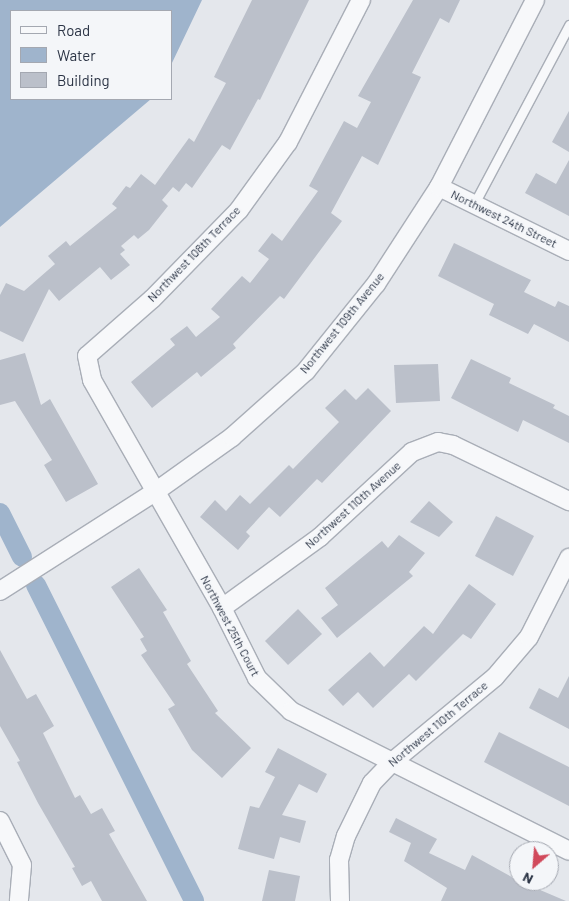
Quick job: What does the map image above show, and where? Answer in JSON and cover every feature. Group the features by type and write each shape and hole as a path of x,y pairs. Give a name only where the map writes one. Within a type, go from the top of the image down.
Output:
{"street":[{"name":"Northwest 108th Terrace","path":"102,340 152,299 239,210 288,142 361,0"},
{"name":"Northwest 109th Avenue","path":"0,591 155,492 232,437 306,371 376,284 439,187 535,0"},
{"name":"Northwest 24th Street","path":"439,187 569,251"},
{"name":"Northwest 25th Court","path":"102,340 87,356 92,380 222,608 257,678 291,711 569,852"},
{"name":"Northwest 110th Avenue","path":"222,608 320,537 412,452 438,442 453,445 569,501"},
{"name":"Northwest 110th Terrace","path":"340,901 338,860 346,836 372,782 391,763 494,677 529,637 569,558"},
{"path":"0,821 22,865 19,901"}],"lane":[{"path":"474,204 569,25"}],"water":[{"path":"0,0 202,0 172,63 172,10 10,10 10,100 150,100 0,227"}],"building":[{"path":"252,0 309,0 260,100 258,99 230,150 222,145 192,188 186,183 179,192 173,187 162,200 168,206 149,230 138,239 134,235 121,246 125,250 120,254 130,265 111,280 100,267 59,301 49,289 23,342 0,331 0,295 6,283 24,291 55,264 48,256 66,241 70,246 117,208 112,204 126,186 130,188 141,174 155,185 189,138 194,142 226,83 214,77"},
{"path":"413,0 460,0 449,23 440,18 412,73 421,77 378,165 362,156 331,213 342,221 284,299 280,296 233,344 236,348 201,377 197,372 152,408 131,382 175,345 170,339 187,326 196,337 220,317 211,309 242,276 250,283 269,259 258,251 272,233 282,241 318,191 309,186 344,121 357,128 371,102 358,96"},
{"path":"569,111 569,152 552,142"},
{"path":"569,160 569,216 525,193 536,173 556,184"},
{"path":"454,243 531,280 524,292 555,307 558,301 569,306 569,342 534,324 528,334 489,315 494,304 438,276"},
{"path":"25,353 41,405 50,399 98,484 66,502 44,465 52,460 15,401 0,405 0,360"},
{"path":"471,359 511,378 509,383 555,405 553,408 569,416 569,443 523,420 518,432 451,398"},
{"path":"438,364 440,401 396,403 394,365"},
{"path":"368,388 391,411 322,483 317,479 280,517 269,507 246,532 250,536 238,550 200,517 215,500 226,511 240,495 250,504 289,465 293,469 339,422 325,408 345,389 356,400"},
{"path":"429,501 453,522 439,537 410,522"},
{"path":"496,516 534,536 513,576 475,556"},
{"path":"399,535 425,553 409,572 413,576 337,638 321,618 338,605 325,588 382,541 388,548"},
{"path":"139,568 167,610 163,612 191,661 187,664 218,711 215,713 251,748 222,778 192,750 168,709 175,705 141,655 147,651 140,639 144,637 111,587"},
{"path":"469,584 496,604 471,639 463,634 416,681 409,674 373,708 358,692 343,706 328,690 370,652 384,667 424,626 433,634"},
{"path":"298,609 322,634 288,665 265,641"},
{"path":"0,650 27,699 36,694 54,726 43,733 75,798 80,795 91,814 102,808 115,831 109,834 147,901 102,901 91,881 82,886 72,868 75,867 38,803 17,762 20,761 0,726"},
{"path":"569,676 569,729 529,708 539,688 558,698"},
{"path":"499,732 569,767 569,806 484,762"},
{"path":"278,748 327,774 317,793 299,784 282,815 306,821 300,843 280,837 274,859 238,849 250,806 259,808 275,777 265,772"},
{"path":"396,818 437,839 429,853 465,870 472,855 509,875 509,891 542,891 566,901 441,901 447,888 404,861 411,843 389,832"},
{"path":"269,870 300,876 295,901 262,901"}],"waterway":[{"path":"0,513 22,557"},
{"path":"36,585 194,901"}]}
